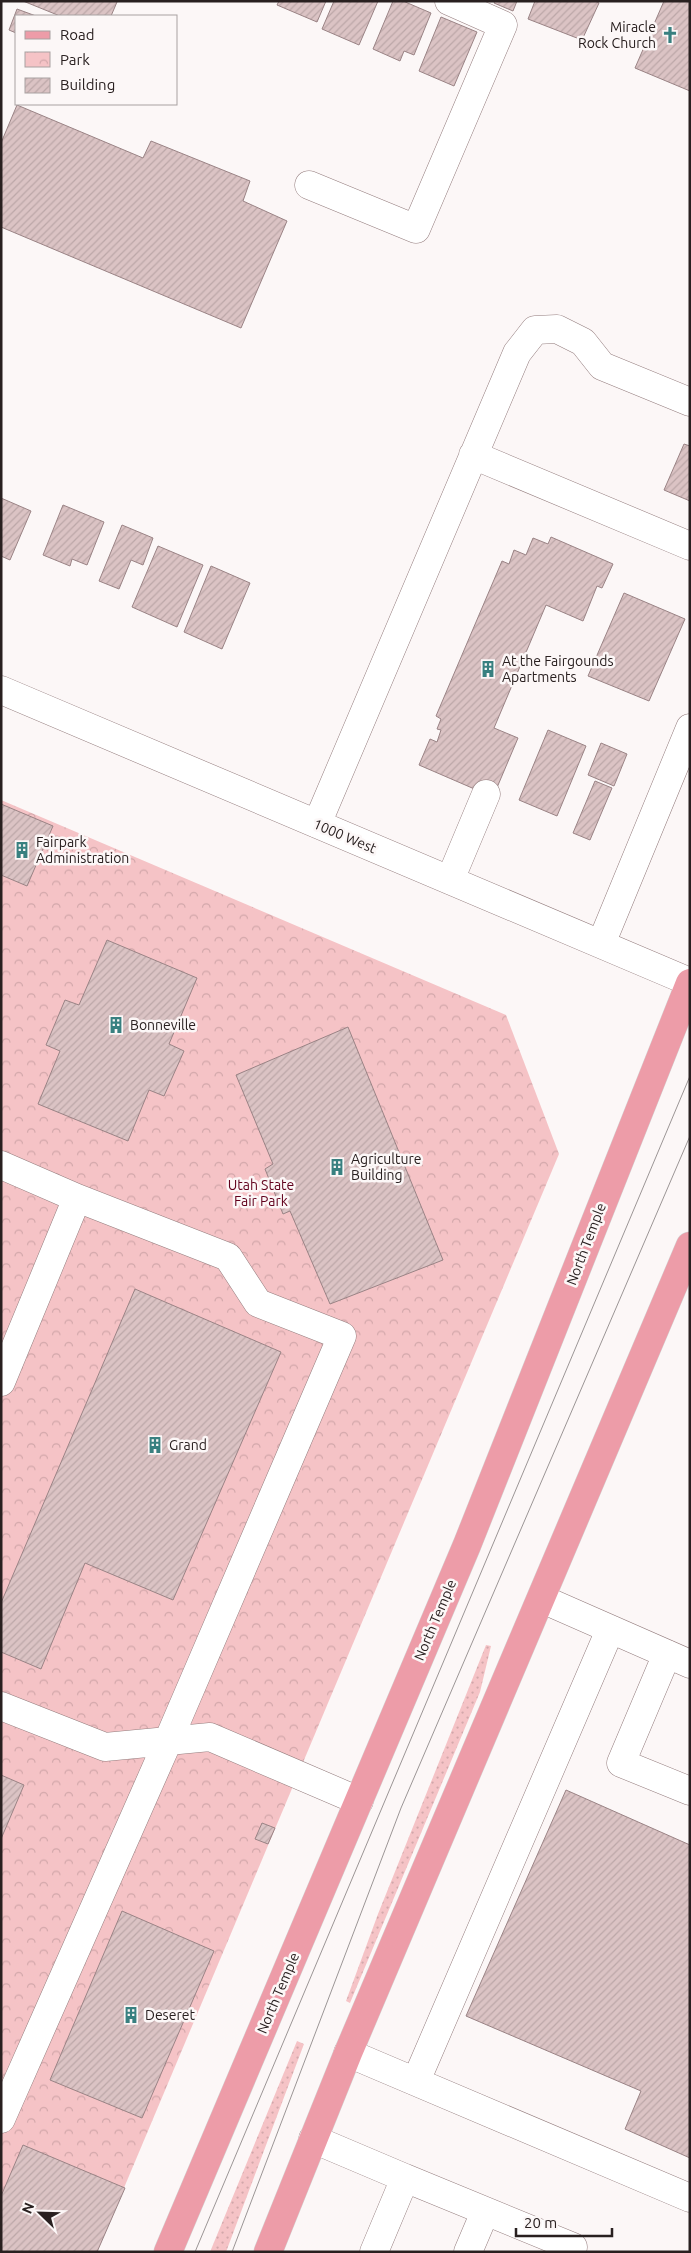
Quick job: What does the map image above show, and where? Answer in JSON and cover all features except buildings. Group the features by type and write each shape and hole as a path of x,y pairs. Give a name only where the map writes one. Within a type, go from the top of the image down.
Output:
{"main road":[{"name":"North Temple","path":"168,2252 467,1545 690,982"},
{"path":"268,2252 348,2053 688,1256"}],"street":[{"path":"308,185 416,229 503,25 448,1"},
{"path":"317,824 517,353 535,330 557,329 583,342 602,366 690,402"},
{"path":"473,455 690,546"},
{"name":"1000 West","path":"1,690 690,982"},
{"path":"600,944 690,728"},
{"path":"450,880 486,794"},
{"path":"1,1165 77,1198 228,1257 258,1302 342,1336 168,1741 1,2120"},
{"path":"1,1382 77,1198"},
{"path":"542,1599 678,1659 622,1763 690,1791"},
{"path":"416,2081 610,1630"},
{"path":"1,1706 105,1747 210,1737 359,1801"},
{"path":"348,2053 690,2198"},
{"path":"313,2139 485,2212 574,2247 571,2252"},
{"path":"374,2252 405,2178"},
{"path":"468,2252 485,2212"}],"green space":[{"name":"Utah State Fair Park","path":"1,800 506,1015 559,1154 97,2252 1,2252"},
{"path":"486,1645 491,1646 480,1692 350,2003 346,2001 378,1914"},
{"path":"297,2041 304,2044 226,2252 210,2252"}],"tram line":[{"path":"195,2252 690,1076"},
{"path":"232,2252 401,1808 690,1136"}],"place":[{"name":"Miracle Rock Church","path":"670,35"},
{"name":"At the Fairgounds Apartments","path":"488,669"},
{"name":"Fairpark Administration","path":"22,850"},
{"name":"Bonneville","path":"116,1025"},
{"name":"Agriculture Building","path":"337,1167"},
{"name":"Grand","path":"155,1445"},
{"name":"Deseret","path":"131,2015"}]}
